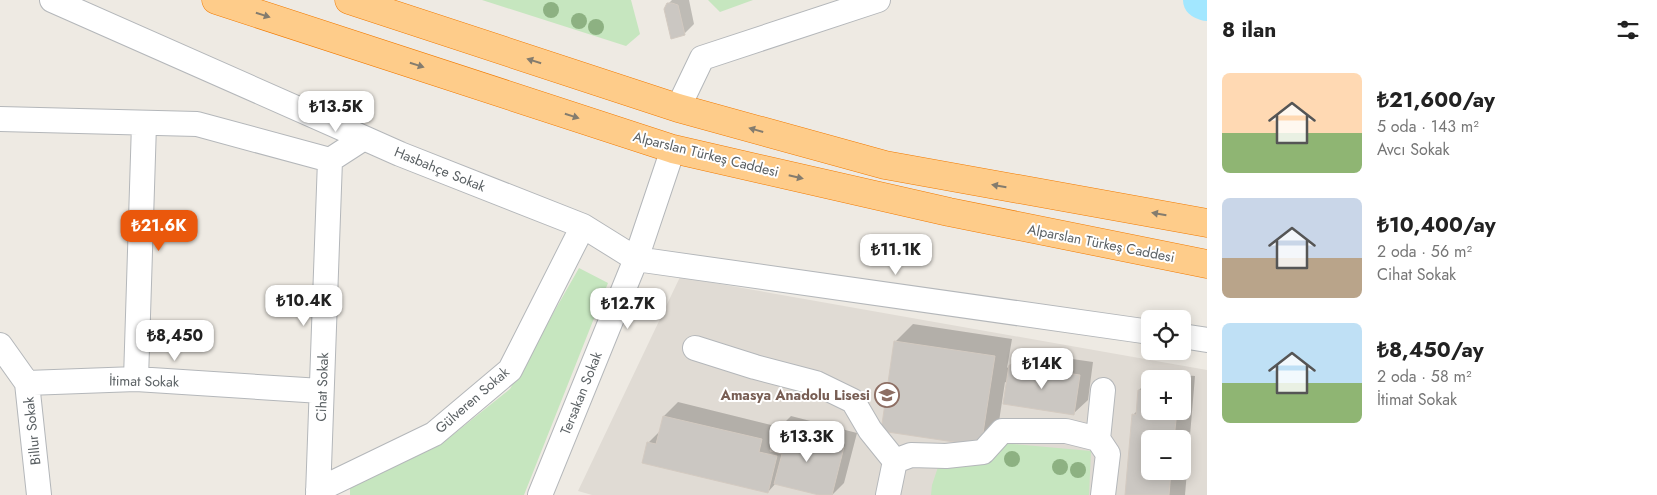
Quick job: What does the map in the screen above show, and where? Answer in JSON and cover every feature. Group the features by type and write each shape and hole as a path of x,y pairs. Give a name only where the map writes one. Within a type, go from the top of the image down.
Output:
{"highway":[{"name":"Alparslan Türkeş Caddesi","path":"216,0 673,149 949,212 1207,264"},
{"path":"349,0 678,108 885,166 1207,222"}],"street":[{"name":"Hasbahçe Sokak","path":"52,0 400,154 583,226 636,259"},
{"path":"678,108 702,58 878,0"},
{"path":"0,119 197,124 330,160 364,138"},
{"path":"136,379 144,124"},
{"name":"Tersakan Sokak","path":"540,495 636,259 673,149"},
{"name":"Cihat Sokak","path":"318,492 330,160"},
{"name":"Gülveren Sokak","path":"318,492 434,434 510,370 583,226"},
{"path":"636,259 1141,331"},
{"path":"1191,337 1207,340"},
{"name":"Billur Sokak","path":"0,345 27,383 39,495"},
{"path":"695,348 755,367 816,383 853,400 870,430 895,461"},
{"name":"İtimat Sokak","path":"27,383 136,379 321,390"},
{"path":"1103,390 1098,439 1108,454 1103,495"},
{"path":"895,461 911,455 946,456 983,452 1002,431 1066,431 1098,439"},
{"path":"888,495 895,461"}],"shaded area":[{"name":"Amasya Anadolu Lisesi","path":"680,277 1141,358 1141,360 1207,370 1207,495 592,495 578,491"}],"green space":[{"path":"482,0 631,0 640,34 626,46"},
{"path":"708,0 753,0 720,12"},
{"path":"579,268 608,283 524,495 350,495 350,482 440,445 510,389"},
{"path":"1001,443 1091,451 1089,495 931,495 932,485 939,464"}],"building":[{"path":"667,3 678,5 685,35 671,39 664,9"},
{"path":"894,341 995,356 981,446 881,431"},
{"path":"1009,365 1080,375 1074,415 1003,404"},
{"path":"1138,390 1141,390 1141,420 1176,420 1175,430 1141,430 1141,480 1170,480 1169,495 1125,495 1132,414 1136,415"},
{"name":"Amasya Anadolu Lisesi","path":"663,416 762,439 759,452 777,456 768,493 642,463 647,442 656,444"},
{"path":"776,429 844,447 832,495 819,495 774,484 782,454 770,451"}],"waterway":[{"path":"1202,0 1207,2"}],"place":[{"name":"Amasya Anadolu Lisesi","path":"887,395"}]}
